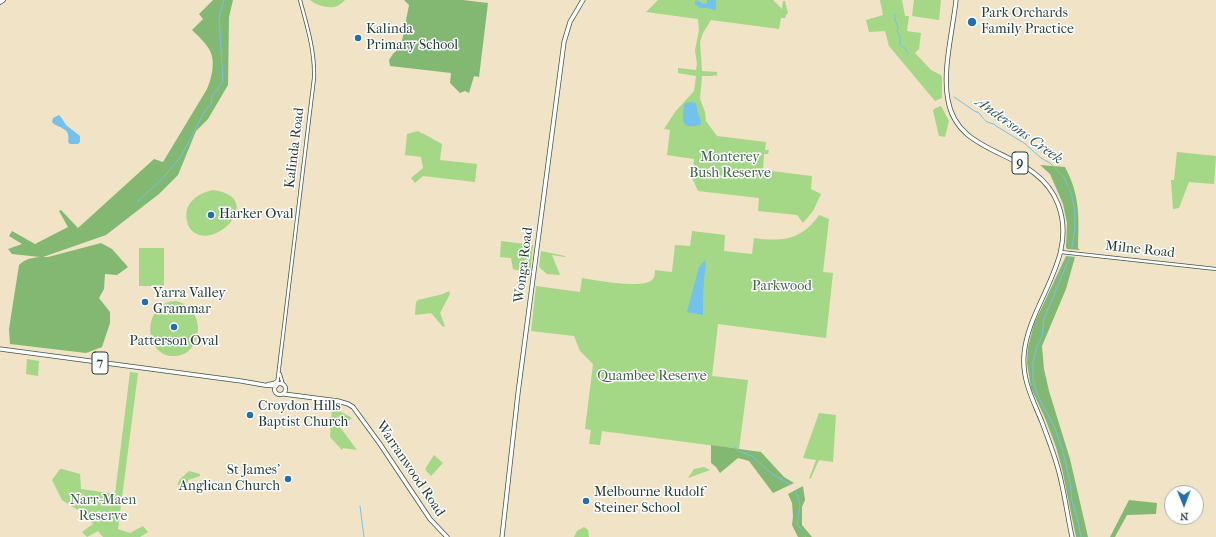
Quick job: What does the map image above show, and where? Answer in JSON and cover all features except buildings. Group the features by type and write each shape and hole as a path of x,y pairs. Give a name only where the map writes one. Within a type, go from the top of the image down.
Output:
{"main road":[{"name":"Wonga Road","path":"502,537 518,393 564,42 570,22 582,0"},
{"name":"9","path":"956,0 946,76 948,101 956,122 972,139 1029,168 1047,185 1056,197 1062,217 1063,232 1061,252 1028,331 1025,344 1024,366 1027,385 1033,404 1042,421 1058,466 1072,537"},
{"name":"7","path":"0,349 264,385 277,385 284,387 297,395"},
{"name":"7","path":"264,385 278,394 297,395"},
{"path":"275,392 277,385"},
{"path":"284,387 284,394"},
{"name":"Warranwood Road","path":"297,395 338,401 348,404 357,411 430,519 447,537"}],"street":[{"name":"Kalinda Road","path":"277,385 314,78 312,42 300,0"},
{"name":"Milne Road","path":"1061,252 1216,269"},
{"name":"Kalinda Road","path":"279,372 284,387"},
{"path":"264,385 274,383 278,380"}],"green space":[{"path":"213,0 233,0 229,17 228,85 208,119 196,131 178,175 159,194 106,235 43,257 101,243 112,249 128,267 117,275 105,274 104,289 99,298 110,312 110,323 102,347 86,353 10,344 9,329 19,265 32,258 40,257 12,254 8,249 22,244 9,236 12,231 35,244 68,227 59,211 61,210 78,228 154,159 163,162 207,89 210,80 213,64 211,53 206,44 192,30 203,19 199,14"},
{"path":"310,0 345,0 334,7 324,7"},
{"path":"404,0 463,0 488,3 479,77 474,76 469,93 465,91 460,93 450,83 451,73 390,66 389,60 401,46 409,5"},
{"name":"Monterey Bush Reserve","path":"658,0 773,0 782,9 783,1 785,1 788,13 785,18 781,18 779,29 711,20 703,33 700,42 702,71 717,72 717,76 702,76 700,99 705,112 706,121 717,136 766,142 765,150 769,150 768,154 764,154 763,170 812,176 811,189 821,194 813,211 803,223 797,215 758,211 759,198 698,191 692,178 694,159 667,155 670,130 664,129 675,112 694,91 696,76 678,73 678,68 696,70 697,64 695,50 699,30 698,19 646,12"},
{"path":"880,0 902,0 905,16 909,16 907,31 921,33 919,49 915,53 931,70 941,75 942,98 935,101 889,46 885,31 869,32 866,20 883,15"},
{"path":"914,0 941,0 939,20 912,16"},
{"path":"941,106 949,121 945,137 939,136 933,111"},
{"path":"418,131 442,144 440,160 477,164 475,182 423,176 415,183 411,178 423,168 421,157 405,155 407,134"},
{"path":"1177,152 1216,156 1214,184 1189,182 1179,208 1173,209 1171,180 1174,180"},
{"path":"1040,165 1065,167 1070,177 1078,206 1078,248 1080,250 1067,249 1066,247 1067,223 1063,204 1050,174"},
{"name":"Harker Oval","path":"213,190 228,194 236,202 236,211 232,220 225,228 215,234 205,236 195,233 188,225 186,215 187,209 197,196"},
{"name":"Quambee Reserve","path":"819,215 829,219 823,272 833,273 826,338 718,324 712,376 748,380 739,449 602,431 600,445 589,444 591,430 585,429 593,364 580,351 574,336 531,331 536,286 580,292 582,278 630,284 648,282 654,278 655,270 672,272 675,245 690,246 692,231 725,235 724,251 752,254 754,238 774,240 791,237 806,230"},
{"path":"501,241 533,245 530,274 513,269 511,258 500,257"},
{"path":"139,248 164,248 164,286 139,286"},
{"path":"541,251 565,256 552,255 560,275 547,274 539,267"},
{"path":"1066,256 1075,257 1066,289 1042,346 1044,369 1049,391 1070,459 1088,537 1076,537 1056,447 1031,388 1027,363 1028,347 1034,324"},
{"path":"449,291 450,294 440,313 445,326 443,327 431,313 415,315 416,302 418,300 443,294"},
{"name":"Patterson Oval","path":"176,301 186,306 193,313 197,322 198,331 196,340 191,348 184,354 175,356 164,354 157,348 152,340 150,330 152,319 157,310 165,304"},
{"path":"27,359 39,361 38,376 26,374"},
{"name":"Narr-Maen Reserve","path":"130,372 138,373 118,529 130,533 143,526 148,532 140,537 103,537 98,531 87,537 82,532 93,524 87,516 62,500 52,480 60,469 62,469 80,474 81,489 115,494"},
{"path":"332,407 352,418 340,427 357,450 343,448 342,450 330,437"},
{"path":"819,413 836,415 833,462 819,460 811,478 809,479 816,460 803,458"},
{"path":"711,445 761,452 784,477 794,483 773,493 749,461 738,458 720,473 711,463"},
{"path":"434,455 443,463 431,476 425,469"},
{"path":"704,467 710,470 688,478 694,469"},
{"path":"189,471 200,474 200,476 188,480 187,485 177,485 180,479"},
{"path":"803,486 805,500 802,507 802,525 812,537 798,537 792,525 792,503 788,494"},
{"path":"1129,500 1157,503 1156,514 1127,515 1115,537 1110,537"},
{"path":"584,527 588,530 589,537 574,537 577,531"}],"water":[{"path":"698,0 703,4 707,3 707,0 716,0 716,9 700,8 695,4 695,1"},
{"path":"686,103 696,103 701,121 700,125 688,126 685,125 683,119 684,105"},
{"path":"59,115 66,125 80,136 80,142 78,144 70,144 68,142 66,131 52,122 53,118"},
{"path":"705,260 706,266 703,290 703,315 687,312 699,267"}],"waterway":[{"path":"137,202 161,180 180,158 205,111 211,104 212,96 223,81 219,17 224,0"},
{"name":"Andersons Creek","path":"895,14 895,20 898,27 897,31 900,37 900,45 905,48 908,53"},
{"name":"Andersons Creek","path":"954,97 978,112 986,121 994,124 1024,143 1041,158 1050,163 1064,177 1068,186"},
{"name":"Andersons Creek","path":"1070,190 1074,205 1075,218 1072,247"},
{"name":"Andersons Creek","path":"1070,256 1044,319 1042,337 1037,346 1033,363 1033,381 1038,396 1055,428 1063,452 1070,482 1072,501 1081,537"},
{"path":"734,446 738,451 752,456 772,474 791,485"},
{"name":"Andersons Creek","path":"796,492 800,504 797,524 801,529"},
{"path":"360,506 364,537"}],"place":[{"name":"Park Orchards Family Practice","path":"972,22"},
{"name":"Kalinda Primary School","path":"358,38"},
{"name":"Harker Oval","path":"211,215"},
{"name":"Yarra Valley Grammar","path":"145,302"},
{"name":"Patterson Oval","path":"174,327"},
{"name":"Croydon Hills Baptist Church","path":"250,415"},
{"name":"St James' Anglican Church","path":"288,479"},
{"name":"Melbourne Rudolf Steiner School","path":"586,501"}],"park label":[{"name":"Parkwood","path":"782,287"}]}
